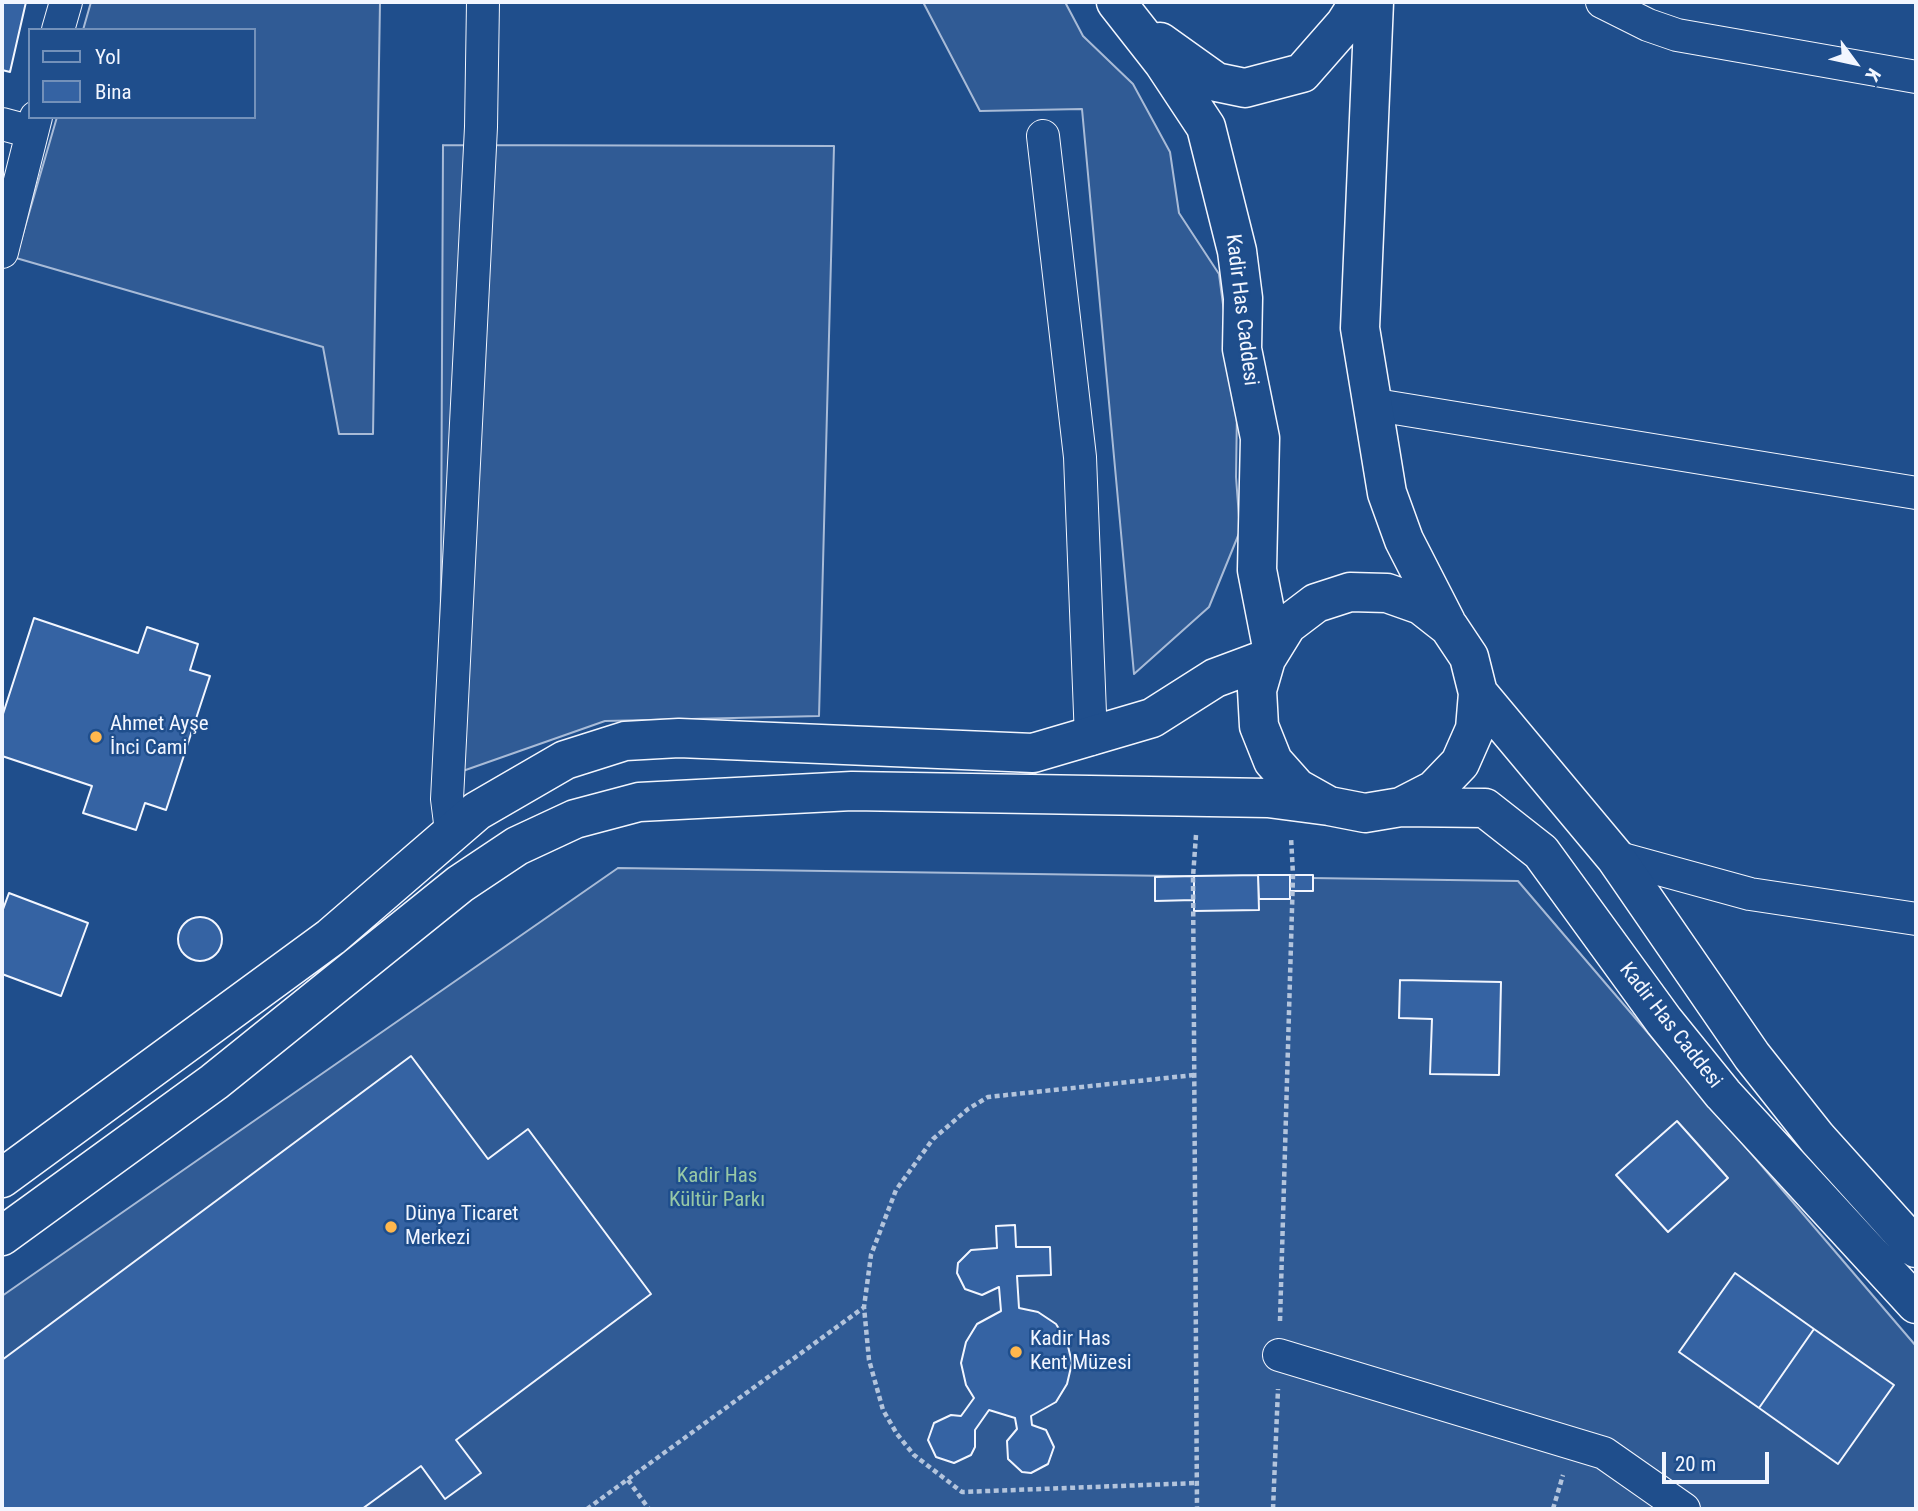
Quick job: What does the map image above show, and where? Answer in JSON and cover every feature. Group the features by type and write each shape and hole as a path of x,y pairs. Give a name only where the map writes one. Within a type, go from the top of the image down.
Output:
{"street":[{"path":"59,28 66,2"},
{"path":"451,831 447,785 481,127 483,2"},
{"path":"1122,9 1195,70 1216,82 1245,88 1302,73 1345,24 1359,2"},
{"path":"2,1236 214,1082 460,884 517,846 575,819 639,802 852,791 1268,798 1365,813 1401,807 1434,790 1460,763 1475,729 1478,693 1469,657 1449,627 1404,540 1387,493 1370,404 1360,328 1374,2"},
{"path":"1602,2 1648,25 1677,35 1916,77"},
{"name":"Kadir Has Caddesi","path":"1122,9 1206,127 1237,251 1243,299 1242,349 1260,438 1257,570 1269,653"},
{"path":"2,124 34,125 2,252"},
{"path":"1043,136 1080,457 1091,739"},
{"path":"1370,404 1916,493"},
{"path":"1329,806 1297,788 1273,761 1259,726 1257,690 1269,653 1287,625 1316,603 1350,592 1387,593 1421,605 1449,627"},
{"path":"2,1178 331,937 477,811 565,760 625,741 679,738 1033,753 1091,739 1152,719 1215,678 1269,653"},
{"path":"1478,693 1615,857 1752,1056 1817,1138 1916,1248"},
{"name":"Kadir Has Caddesi","path":"1401,807 1485,808 1541,852 1656,1011 1724,1094 1916,1304"},
{"path":"1615,857 1750,894 1916,919"},
{"path":"1279,1355 1604,1453 1684,1509"}],"path":[{"path":"1197,1509 1193,877 1199,798"},
{"path":"1273,1509 1293,875"},
{"path":"1194,1075 988,1097 968,1110 933,1139 896,1190 870,1255 864,1307 869,1360 883,1410 914,1455 962,1492 1197,1483"},
{"path":"587,1509 864,1307"},
{"path":"628,1480 649,1509"}],"shaded area":[{"path":"91,2 380,2 373,434 339,434 323,347 16,258 56,119 256,119 256,28 84,28"},
{"path":"923,2 1065,2 1083,36 1133,84 1170,152 1179,213 1219,274 1237,410 1236,477 1240,531 1209,607 1134,674 1082,109 980,111"},
{"path":"443,145 834,146 819,716 605,721 440,779"},
{"name":"Kadir Has Kültür Parkı","path":"618,868 1518,881 1916,1346 1916,1509 2,1509 2,1296"}],"building":[{"path":"2,2 26,2 10,72 2,70"},
{"name":"Ahmet Ayşe İnci Cami","path":"34,618 138,653 147,627 198,644 190,670 210,676 166,810 145,803 136,830 83,813 92,786 2,756 2,717"},
{"path":"1258,875 1290,875 1290,899 1259,899"},
{"path":"1258,875 1259,910 1194,911 1194,876"},
{"path":"1290,875 1313,875 1313,891 1290,891"},
{"path":"1194,876 1194,900 1155,901 1155,877"},
{"path":"9,893 88,923 61,996 2,974 2,912"},
{"path":"200,917 215,924 222,939 215,954 200,961 185,954 178,939 185,924"},
{"path":"1400,980 1501,982 1499,1075 1430,1074 1432,1019 1399,1018"},
{"name":"Dünya Ticaret Merkezi","path":"411,1056 488,1159 528,1129 651,1294 456,1440 481,1473 445,1499 421,1466 362,1509 2,1509 2,1360"},
{"path":"1677,1121 1728,1178 1668,1232 1616,1175"},
{"name":"Kadir Has Kent Müzesi","path":"1015,1225 1016,1247 1050,1247 1051,1275 1017,1276 1019,1308 1038,1312 1056,1324 1067,1342 1072,1363 1067,1384 1056,1402 1031,1416 1032,1425 1046,1430 1054,1447 1048,1464 1031,1473 1022,1472 1008,1459 1007,1441 1017,1429 1015,1418 989,1410 975,1430 975,1447 971,1455 954,1463 936,1457 928,1440 934,1423 951,1415 961,1416 974,1398 966,1385 961,1363 966,1342 977,1324 1001,1311 999,1287 982,1295 965,1289 957,1273 958,1263 971,1250 997,1248 996,1226"},
{"path":"1735,1273 1814,1329 1759,1408 1679,1352"},
{"path":"1814,1329 1894,1385 1838,1464 1759,1408"}],"place":[{"name":"Ahmet Ayşe İnci Cami","path":"96,737"},
{"name":"Dünya Ticaret Merkezi","path":"391,1227"},
{"name":"Kadir Has Kent Müzesi","path":"1016,1352"}]}
